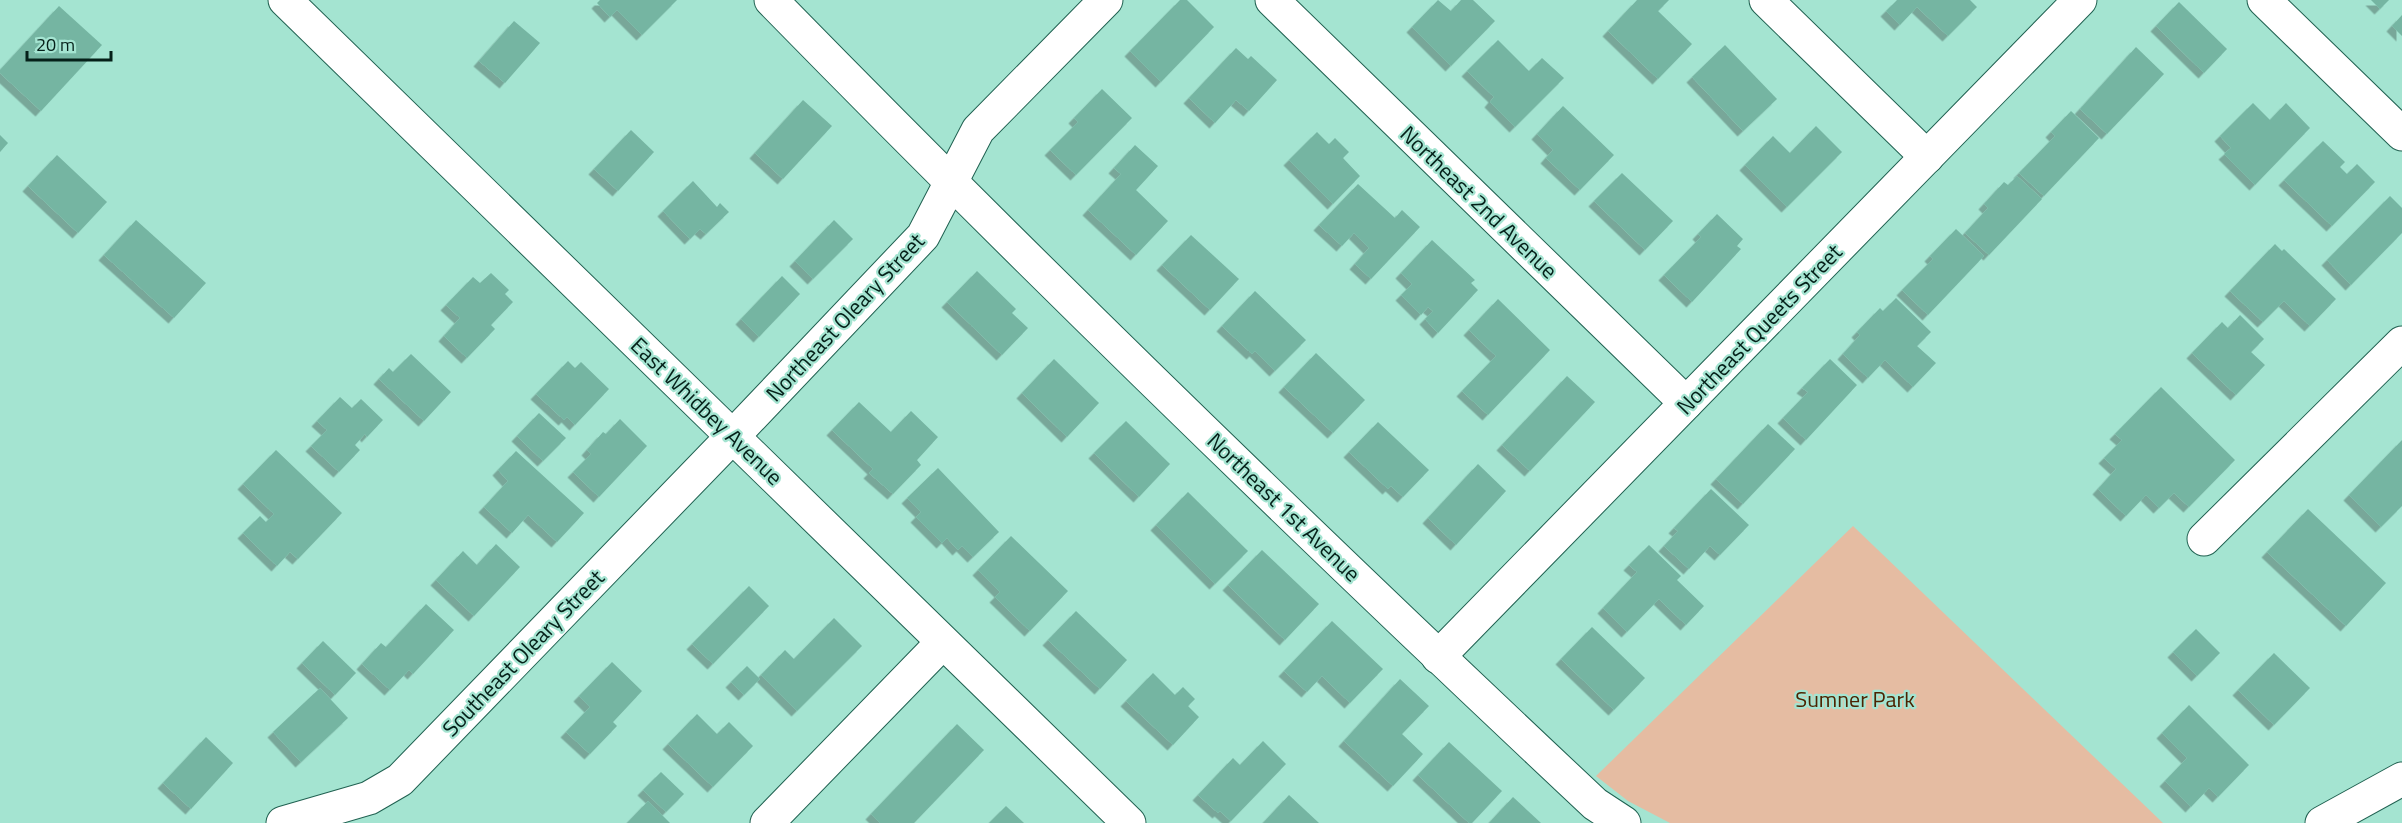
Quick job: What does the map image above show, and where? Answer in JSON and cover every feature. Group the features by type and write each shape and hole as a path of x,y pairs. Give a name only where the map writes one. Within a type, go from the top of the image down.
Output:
{"street":[{"name":"East Whidbey Avenue","path":"285,0 1129,823"},
{"name":"Northeast 1st Avenue","path":"771,0 950,183 1438,657 1595,804 1624,823"},
{"name":"Northeast Oleary Street","path":"733,436 923,236 978,130 1106,0"},
{"name":"Northeast 2nd Avenue","path":"1272,0 1686,403"},
{"path":"1766,0 1927,157"},
{"name":"Northeast Queets Street","path":"1438,657 2080,0"},
{"path":"2264,0 2402,134"},
{"path":"2204,539 2402,343"},
{"name":"Southeast Oleary Street","path":"283,823 369,798 400,780 733,436"},
{"path":"767,823 942,643"},
{"path":"2322,823 2402,778"}],"green space":[{"name":"Sumner Park","path":"1853,526 2163,823 1670,823 1628,801 1596,776"}],"building":[{"path":"600,0 677,0 642,35 617,10 610,17 597,3"},
{"path":"1180,0 1187,0 1214,27 1161,82 1130,51"},
{"path":"1438,0 1451,11 1461,0 1473,0 1495,21 1451,66 1412,27"},
{"path":"1637,0 1669,0 1658,11 1692,44 1658,79 1608,31"},
{"path":"1897,0 1970,0 1977,7 1948,36 1917,7 1900,25 1886,11"},
{"path":"2371,0 2389,0 2380,9"},
{"path":"2179,2 2227,49 2204,73 2156,26"},
{"path":"59,6 102,45 41,111 0,73 0,70"},
{"path":"2402,15 2402,36 2392,26"},
{"path":"514,21 540,43 505,83 479,61"},
{"path":"1498,40 1529,71 1542,58 1564,78 1515,127 1490,102 1494,97 1467,71"},
{"path":"1725,45 1777,99 1743,131 1692,77"},
{"path":"2136,47 2164,74 2107,134 2080,109"},
{"path":"1236,48 1248,59 1251,56 1277,80 1249,111 1236,100 1215,123 1189,98"},
{"path":"1102,89 1132,118 1076,175 1050,150 1078,122 1074,118"},
{"path":"803,100 832,126 783,179 755,153"},
{"path":"2253,103 2270,120 2286,103 2310,128 2255,185 2224,154 2231,148 2220,136"},
{"path":"1563,106 1614,155 1580,190 1546,158 1553,150 1537,134"},
{"path":"2071,111 2099,138 2044,196 2019,173 2055,136 2051,132"},
{"path":"1816,126 1842,152 1787,207 1745,165 1773,136 1790,153"},
{"path":"631,130 654,152 618,191 594,169"},
{"path":"1317,132 1329,144 1335,138 1349,152 1343,158 1360,176 1333,204 1289,160"},
{"path":"0,135 8,143 0,152"},
{"path":"2323,141 2345,162 2340,167 2347,174 2357,164 2375,182 2332,226 2284,180"},
{"path":"1135,145 1158,166 1136,190 1168,221 1136,255 1088,210 1121,174 1114,168"},
{"path":"57,155 107,202 78,233 28,186"},
{"path":"1622,173 1673,221 1645,250 1594,201"},
{"path":"2017,176 2042,199 1989,255 1965,233 1988,208 1984,204 2004,182 2008,185"},
{"path":"693,181 717,207 720,203 729,212 706,234 700,229 690,239 663,211"},
{"path":"1358,184 1395,218 1402,210 1420,227 1371,279 1355,264 1369,248 1354,233 1342,246 1319,225"},
{"path":"2390,196 2402,208 2402,233 2351,285 2327,260"},
{"path":"1717,214 1743,239 1737,246 1741,249 1692,302 1664,275 1701,237 1698,234"},
{"path":"136,220 206,283 174,318 104,255"},
{"path":"834,220 853,239 813,279 795,261"},
{"path":"1956,229 1984,256 1928,315 1902,290 1933,259 1930,256"},
{"path":"1191,235 1239,279 1210,310 1162,265"},
{"path":"1432,240 1475,280 1471,283 1478,290 1438,333 1425,319 1433,311 1428,307 1421,315 1401,295 1412,284 1401,273"},
{"path":"2275,244 2282,251 2284,249 2336,299 2310,326 2284,301 2263,322 2230,291"},
{"path":"977,271 1016,309 1012,313 1028,328 1002,355 947,302"},
{"path":"491,273 509,290 505,294 513,302 491,325 495,329 467,358 444,336 460,318 446,305 473,277 480,283"},
{"path":"782,276 800,294 759,337 741,319"},
{"path":"1255,291 1306,340 1275,371 1255,351 1252,354 1222,326"},
{"path":"1896,298 1931,332 1917,346 1936,363 1913,387 1885,360 1868,378 1843,354 1860,335 1857,332 1880,308 1883,311"},
{"path":"1498,299 1550,350 1488,415 1462,391 1496,356 1469,330"},
{"path":"2240,315 2264,339 2251,352 2265,365 2236,395 2192,353 2222,322 2228,328"},
{"path":"1316,353 1365,400 1333,433 1284,387"},
{"path":"411,354 451,392 424,421 379,379 389,368 393,372"},
{"path":"1054,359 1099,403 1067,437 1022,393"},
{"path":"1830,359 1857,385 1806,440 1783,418 1808,392 1802,388"},
{"path":"568,361 575,368 581,362 609,389 575,425 567,417 564,420 536,394"},
{"path":"1567,376 1595,402 1530,471 1502,445"},
{"path":"2161,387 2235,460 2189,507 2174,493 2159,508 2146,495 2126,516 2098,489 2116,469 2104,458 2122,440 2115,434"},
{"path":"340,397 352,408 361,399 383,420 367,437 365,434 355,445 360,450 339,472 311,446 327,430 317,421"},
{"path":"859,402 891,432 911,411 938,437 917,460 921,465 893,494 869,473 873,469 832,430"},
{"path":"539,413 566,438 543,461 517,436"},
{"path":"620,419 647,446 599,497 573,472 591,454 587,450 603,432 606,434"},
{"path":"1126,421 1170,464 1139,497 1094,453"},
{"path":"1378,422 1429,470 1403,497 1391,486 1388,489 1349,452"},
{"path":"1768,424 1795,449 1743,504 1716,479"},
{"path":"2402,440 2402,506 2381,527 2349,495"},
{"path":"276,450 342,513 298,559 290,552 277,566 243,533 260,516 266,522 274,514 243,484"},
{"path":"516,451 584,513 557,542 528,515 512,533 484,507 508,481 498,470"},
{"path":"1478,464 1506,491 1456,545 1428,518"},
{"path":"938,468 999,532 973,557 962,546 958,550 947,538 942,543 916,517 921,512 907,498"},
{"path":"1711,489 1749,525 1720,555 1710,546 1689,569 1664,546 1678,531 1674,528"},
{"path":"1188,492 1248,551 1215,584 1156,525"},
{"path":"2308,509 2386,583 2346,626 2267,552"},
{"path":"1011,536 1068,591 1030,631 995,597 1000,592 978,570"},
{"path":"496,544 520,567 474,616 436,580 463,551 477,565"},
{"path":"1649,545 1681,576 1677,580 1704,606 1686,625 1659,599 1627,632 1603,608 1637,572 1629,565"},
{"path":"1262,550 1319,604 1285,640 1228,585"},
{"path":"749,586 769,606 713,664 692,644"},
{"path":"426,604 454,630 413,674 409,670 390,690 362,664 381,643 386,647"},
{"path":"1076,611 1127,660 1100,689 1048,640"},
{"path":"834,618 862,646 797,711 761,675 785,650 794,659"},
{"path":"1332,621 1383,669 1350,703 1322,676 1307,692 1284,671"},
{"path":"1592,627 1645,678 1614,710 1561,659"},
{"path":"2196,629 2220,653 2197,676 2173,652"},
{"path":"323,641 356,673 335,695 302,663"},
{"path":"2274,653 2310,688 2274,725 2238,690"},
{"path":"612,662 642,691 613,722 617,726 590,754 566,732 590,707 579,696"},
{"path":"747,666 760,679 744,695 731,682"},
{"path":"1153,673 1175,695 1183,687 1195,699 1188,706 1199,717 1173,745 1126,701"},
{"path":"1400,679 1429,706 1402,734 1423,754 1393,786 1344,741"},
{"path":"320,688 348,718 301,762 273,732"},
{"path":"2189,705 2249,765 2218,797 2209,788 2191,807 2165,781 2187,758 2162,733"},
{"path":"697,714 717,734 729,722 753,746 713,787 668,744"},
{"path":"957,724 984,750 914,823 880,823 871,814"},
{"path":"206,737 233,763 191,809 163,783"},
{"path":"1263,741 1286,764 1231,821 1198,795 1233,758 1240,765"},
{"path":"1449,742 1502,791 1472,823 1469,823 1418,775"},
{"path":"661,772 684,794 666,812 643,790"},
{"path":"1289,795 1319,823 1263,823"},
{"path":"1513,797 1541,823 1489,823"},
{"path":"648,801 670,823 627,823"},
{"path":"1006,806 1024,823 989,823"}]}
